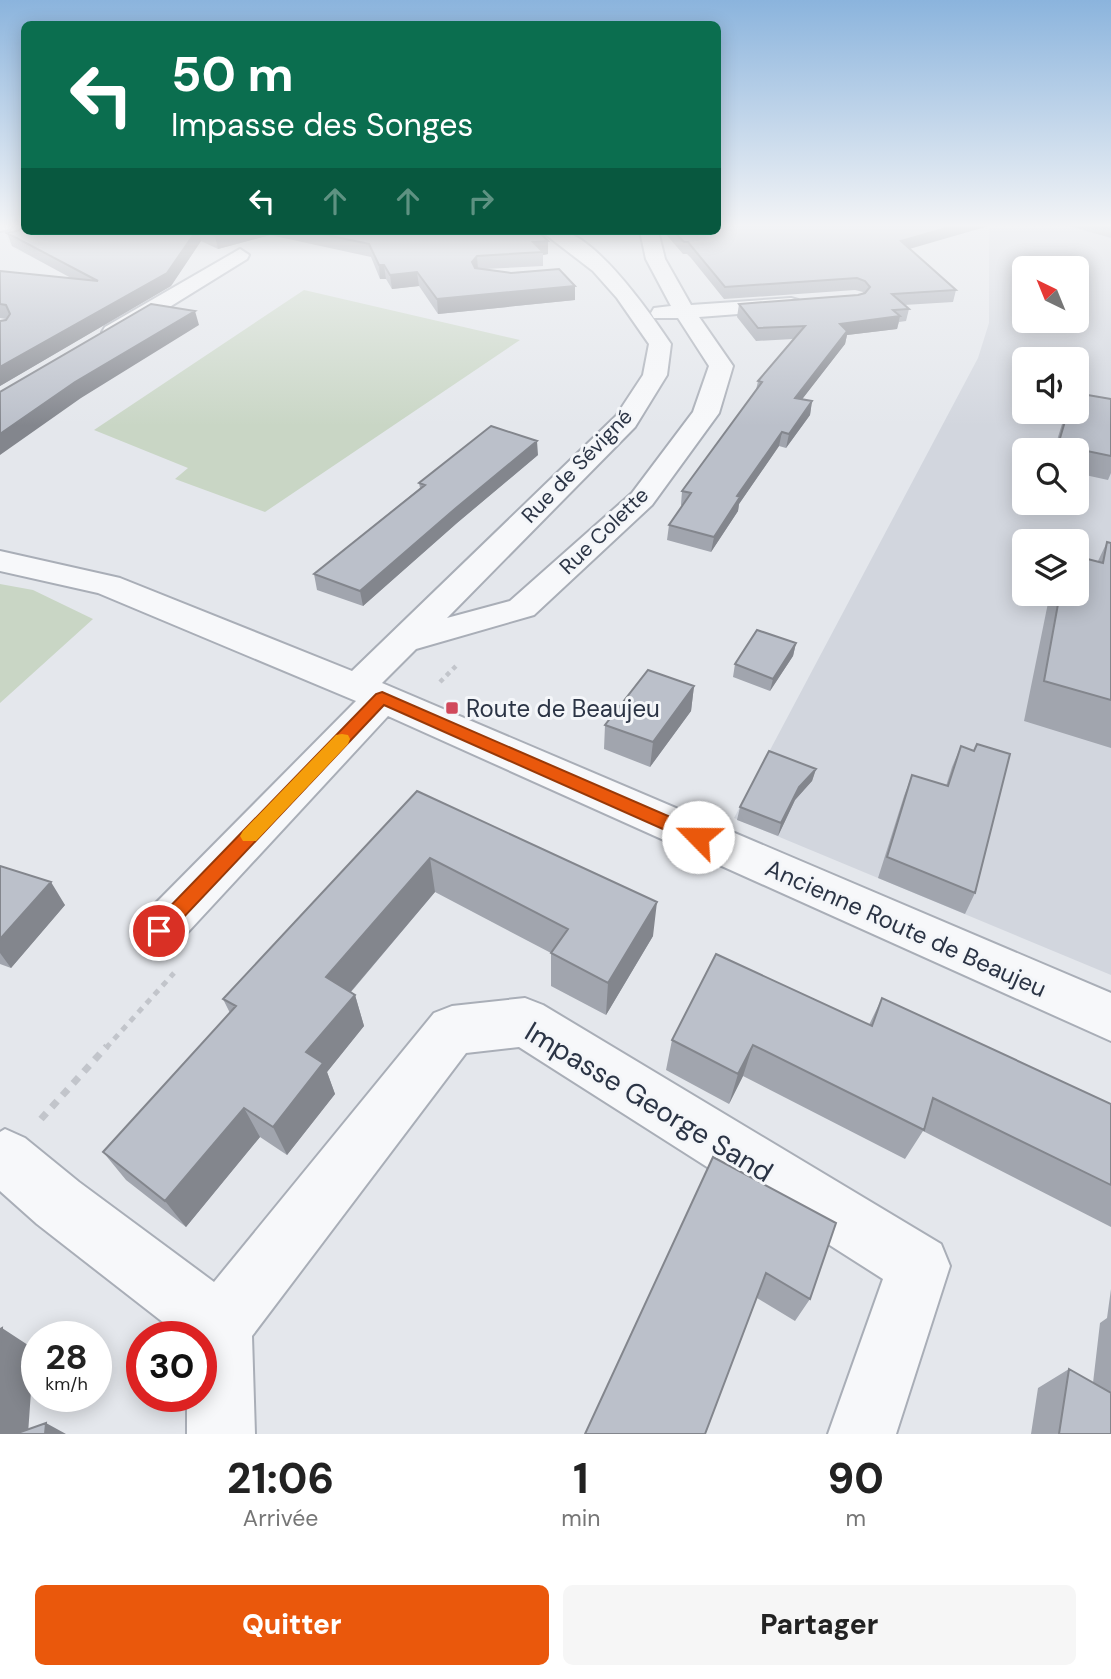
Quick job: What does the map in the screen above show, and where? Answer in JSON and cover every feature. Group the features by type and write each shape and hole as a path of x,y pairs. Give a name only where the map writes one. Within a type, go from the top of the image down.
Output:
{"street":[{"path":"92,344 178,292"},
{"name":"Rue de Sévigné","path":"159,931 370,692 403,641 625,421 655,375 660,344 624,292"},
{"name":"Rue Colette","path":"403,641 522,608 642,499 706,413 721,366 675,292"},
{"path":"639,314 816,302"},
{"name":"Ancienne Route de Beaujeu","path":"0,561 108,585 370,692 1111,1017"},
{"name":"Impasse George Sand","path":"220,1326 452,1030 525,1022 919,1266 862,1434"},
{"path":"5,1158 58,1203 220,1326 221,1434"}],"shaded area":[{"path":"989,292 1012,292 1012,333 1089,333 1089,292 1111,292 1111,975 734,818 978,358 989,323"}],"green space":[{"path":"301,292 312,292 520,340 265,512 175,479 188,468 94,430"},
{"path":"0,584 33,590 93,619 0,703"}],"building":[{"path":"0,292 133,292 0,367 0,321 6,320 10,314 6,305 0,304"},
{"path":"432,292 512,292 437,299"},
{"path":"925,292 892,294 909,309 893,310 900,316 840,324 847,331 795,398 812,401 789,434 782,432 737,496 740,497 714,537 669,525 691,493 682,491 762,382 758,381 805,326 758,328 739,304 865,293"},
{"path":"151,304 195,311 75,382 0,434 0,392"},
{"path":"1089,395 1111,399 1111,456 1089,451 1089,438 1060,438 1064,424 1089,424"},
{"path":"491,426 537,441 360,591 314,574 425,485 419,483"},
{"path":"1107,542 1111,543 1111,700 1044,681 1058,606 1089,606 1089,559 1103,563"},
{"path":"757,630 796,643 773,679 735,664"},
{"path":"648,670 694,686 653,742 605,725"},
{"path":"977,744 1010,754 975,893 887,857 912,775 948,786 961,746 974,751"},
{"path":"769,751 816,769 799,787 781,823 740,807"},
{"path":"417,791 657,902 608,983 551,953 568,929 430,858 326,977 355,995 306,1052 323,1063 273,1127 244,1108 165,1201 103,1152 236,1006 223,999"},
{"path":"0,866 51,882 0,939"},
{"path":"716,954 872,1026 882,998 1111,1104 1111,1185 933,1098 924,1130 753,1045 738,1074 672,1040"},
{"path":"713,1157 836,1223 810,1299 766,1273 705,1434 585,1434"},
{"path":"1069,1369 1111,1393 1111,1434 1059,1434"},
{"path":"46,1423 45,1434 15,1434"}],"slow traffic":[{"path":"249,836 342,739"}],"place":[{"name":"Route de Beaujeu","path":"452,708"}],"route":[{"path":"159,931 382,698 698,837"}]}
